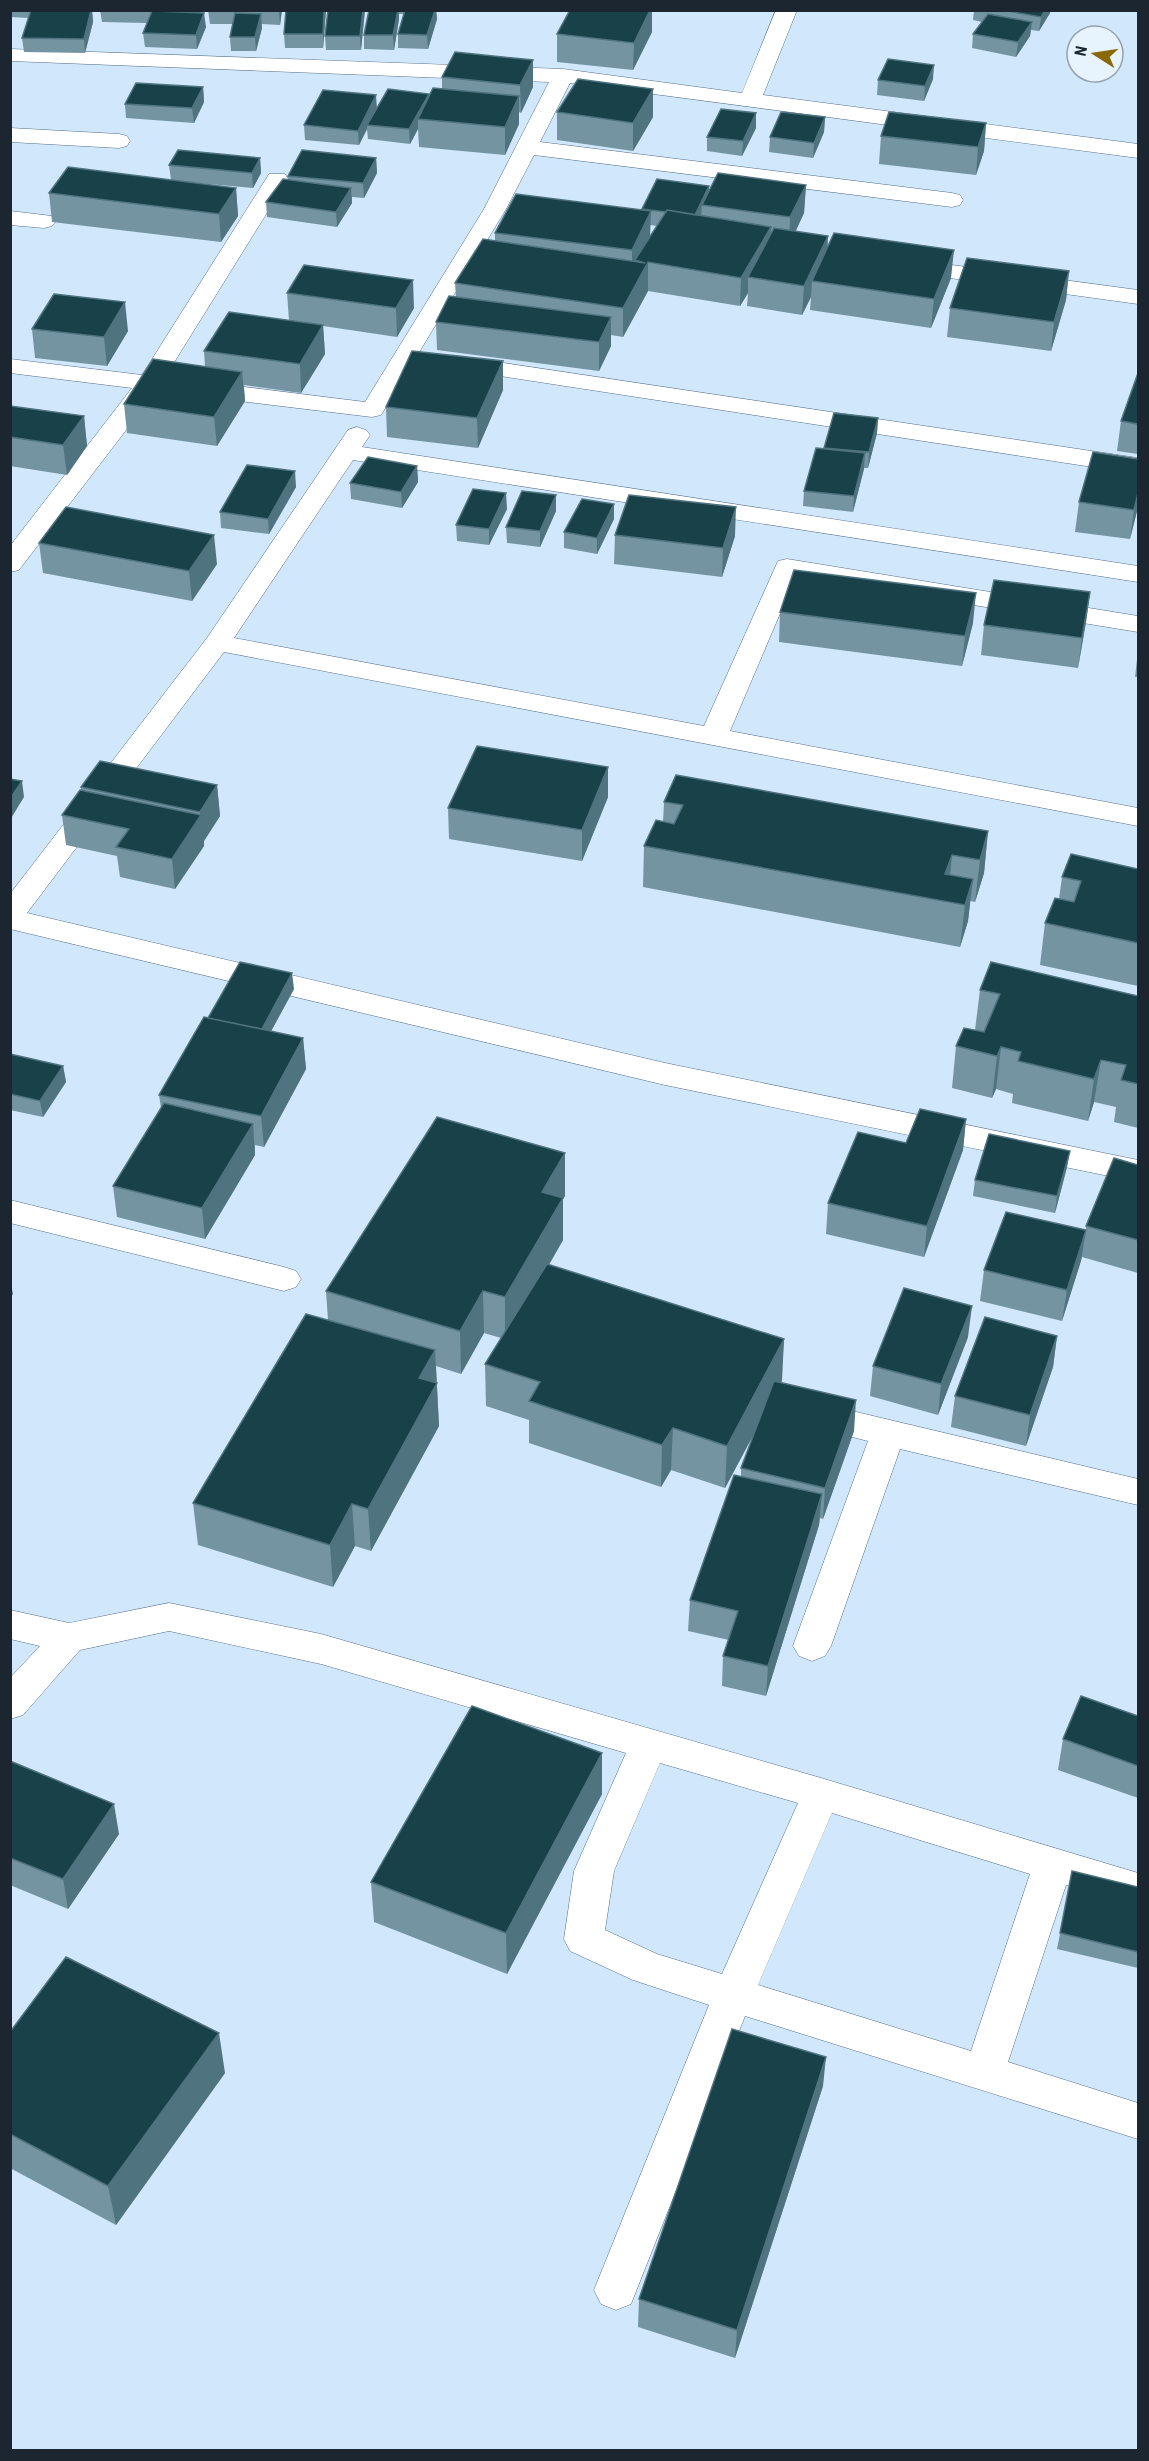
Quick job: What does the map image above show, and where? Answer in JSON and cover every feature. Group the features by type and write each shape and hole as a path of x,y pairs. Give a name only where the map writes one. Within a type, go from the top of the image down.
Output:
{"street":[{"path":"750,100 787,10"},
{"path":"10,55 563,76 1138,151"},
{"path":"563,76 526,147 506,211 405,355 347,452 217,643 10,917 665,1074 1138,1171"},
{"path":"10,135 119,141"},
{"path":"526,147 952,200"},
{"path":"10,564 149,383 276,179"},
{"path":"10,218 44,221"},
{"path":"881,262 1138,297"},
{"path":"405,355 1138,466"},
{"path":"10,366 372,410"},
{"path":"347,452 1138,574"},
{"path":"713,737 787,567 1138,624"},
{"path":"217,643 1138,817"},
{"path":"10,1211 284,1279"},
{"path":"789,1409 1138,1492"},
{"path":"812,1646 888,1433"},
{"path":"10,1624 69,1638 170,1617 321,1649 821,1794 1138,1890"},
{"path":"10,1704 69,1638"},
{"path":"649,1744 594,1871 584,1940 647,1968 1138,2121"},
{"path":"616,2290 733,1995 821,1794"},
{"path":"984,2073 1053,1863"}],"building":[{"path":"31,10 91,10 84,39 22,38"},
{"path":"286,10 324,10 323,34 284,34"},
{"path":"328,10 363,10 360,36 325,36"},
{"path":"369,10 398,10 393,35 364,35"},
{"path":"405,10 435,10 427,35 398,34"},
{"path":"570,10 650,10 634,43 557,34"},
{"path":"1003,10 1045,10 1041,17"},
{"path":"152,11 204,13 196,35 143,33"},
{"path":"235,13 261,14 255,37 230,37"},
{"path":"988,14 1032,22 1018,42 973,34"},
{"path":"455,52 533,60 520,85 442,77"},
{"path":"888,59 934,65 925,86 878,80"},
{"path":"578,79 653,89 633,123 557,112"},
{"path":"136,83 203,87 192,108 125,104"},
{"path":"433,88 519,96 505,127 418,119"},
{"path":"388,89 429,94 409,129 367,125"},
{"path":"323,90 376,95 358,131 304,125"},
{"path":"721,109 756,113 743,141 707,137"},
{"path":"781,112 825,117 814,143 770,137"},
{"path":"889,112 986,123 978,147 881,136"},
{"path":"178,150 260,158 252,173 169,165"},
{"path":"302,150 376,158 363,183 288,176"},
{"path":"68,167 236,188 219,214 49,193"},
{"path":"718,173 806,185 790,217 702,205"},
{"path":"283,179 351,188 336,212 266,202"},
{"path":"657,179 709,186 695,215 667,210 666,212 642,209"},
{"path":"516,194 651,211 632,250 495,233"},
{"path":"667,210 771,227 741,278 648,262 623,308 455,283 483,239 645,263 635,260"},
{"path":"774,228 828,236 804,286 748,277"},
{"path":"834,233 954,250 934,299 812,281"},
{"path":"967,258 1069,271 1054,322 950,308"},
{"path":"304,265 413,280 396,308 287,293"},
{"path":"54,294 125,302 104,337 32,329"},
{"path":"449,296 611,317 599,342 436,322"},
{"path":"229,312 323,325 300,364 204,351"},
{"path":"412,351 503,361 477,418 386,407"},
{"path":"153,359 242,372 214,417 124,404"},
{"path":"1138,373 1138,424 1121,421"},
{"path":"10,406 84,416 63,445 10,437"},
{"path":"834,413 878,418 869,452 824,448"},
{"path":"816,448 865,453 854,496 804,491"},
{"path":"1093,452 1138,459 1138,493 1134,510 1079,502"},
{"path":"368,457 417,466 401,492 350,483"},
{"path":"247,465 295,471 268,519 220,512"},
{"path":"473,489 506,493 489,529 456,525"},
{"path":"522,491 556,495 540,531 506,527"},
{"path":"629,495 736,507 723,548 615,535"},
{"path":"582,499 614,504 597,538 564,532"},
{"path":"66,507 214,535 189,571 39,543"},
{"path":"794,570 976,593 965,636 780,612"},
{"path":"994,580 1090,592 1082,638 984,625"},
{"path":"477,746 608,767 582,830 448,808"},
{"path":"100,761 217,785 200,812 81,787"},
{"path":"676,775 988,831 980,860 952,855 945,874 973,879 965,905 644,846 656,820 674,824 683,805 664,802"},
{"path":"10,779 22,781 10,799"},
{"path":"80,790 201,815 172,859 116,847 129,829 62,815"},
{"path":"1071,854 1138,869 1138,943 1045,923 1055,898 1074,902 1081,881 1062,877"},
{"path":"240,962 292,973 262,1029 208,1018"},
{"path":"991,962 1138,996 1138,1084 1121,1080 1126,1065 1101,1060 1094,1079 1018,1061 1021,1052 1001,1047 997,1056 956,1046 964,1028 984,1032 1000,994 980,990"},
{"path":"204,1017 303,1038 261,1116 159,1095"},
{"path":"10,1054 63,1066 40,1101 10,1094"},
{"path":"164,1103 253,1124 202,1208 113,1186"},
{"path":"920,1109 966,1119 927,1226 828,1203 858,1132 906,1143"},
{"path":"437,1117 565,1153 542,1192 563,1198 505,1297 483,1291 460,1331 326,1291"},
{"path":"989,1134 1070,1151 1057,1196 975,1180"},
{"path":"1114,1158 1138,1165 1138,1240 1086,1226"},
{"path":"1006,1212 1086,1230 1067,1290 984,1270"},
{"path":"547,1264 784,1339 727,1446 673,1428 662,1445 529,1401 540,1382 485,1364"},
{"path":"904,1288 972,1306 941,1384 873,1366"},
{"path":"306,1314 435,1350 419,1378 437,1383 368,1509 352,1504 330,1545 193,1503"},
{"path":"985,1317 1057,1336 1030,1415 955,1396"},
{"path":"774,1381 856,1400 825,1488 741,1468"},
{"path":"734,1475 822,1494 768,1666 723,1656 738,1611 690,1600"},
{"path":"1081,1696 1138,1716 1138,1766 1063,1739"},
{"path":"472,1706 602,1753 506,1933 371,1882"},
{"path":"10,1761 114,1804 63,1879 10,1858"},
{"path":"1072,1871 1138,1887 1138,1952 1060,1933"},
{"path":"66,1957 219,2033 108,2186 10,2134 10,2032"},
{"path":"732,2029 826,2057 737,2330 639,2299"}]}
